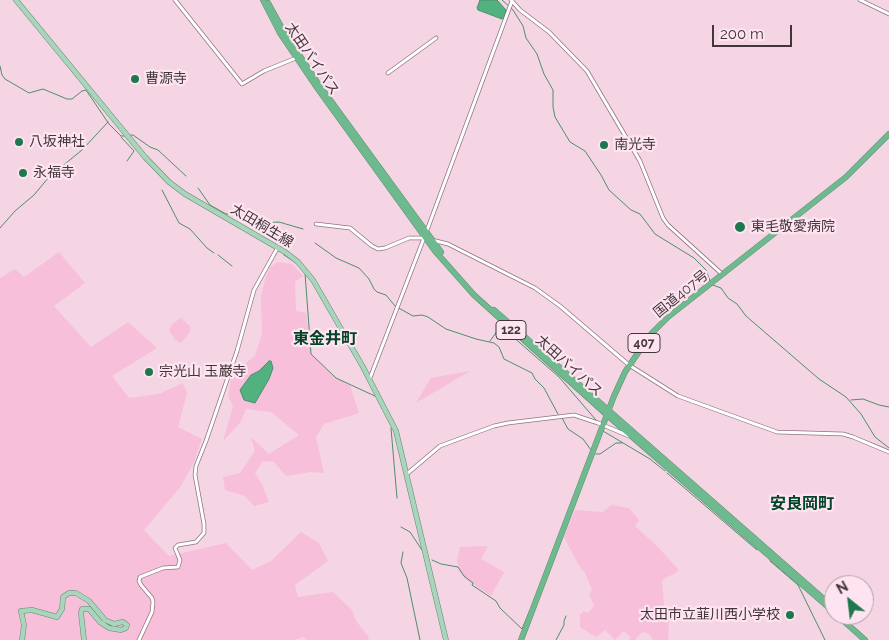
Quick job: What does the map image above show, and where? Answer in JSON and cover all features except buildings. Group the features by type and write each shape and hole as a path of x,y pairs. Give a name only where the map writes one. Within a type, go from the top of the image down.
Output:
{"highway":[{"name":"太田バイパス","path":"265,0 280,34 296,58 453,273 474,295 824,599"},
{"name":"太田バイパス","path":"265,0 317,81 426,237"},
{"name":"国道407号","path":"521,640 620,380 652,333 722,275 837,186 889,134"},
{"name":"太田バイパス","path":"608,412 824,603"},
{"path":"849,625 870,640"},
{"path":"852,625 864,637"}],"main road":[{"name":"太田桐生線","path":"16,0 145,157 169,182 194,199 291,256 304,268 322,294 394,425 408,473 446,640"},
{"path":"22,640 24,625 21,611 32,610 57,617 62,609 63,597 69,593 76,593 89,601 104,620 114,624 123,622 127,625 126,628 121,630 109,628 100,622 89,609 82,609 84,640"}],"street":[{"path":"175,0 242,84 264,71 296,58"},
{"path":"860,0 889,14"},
{"path":"370,378 426,237 511,4 549,32 587,71 640,161 663,218 722,275"},
{"path":"388,73 436,38"},
{"path":"316,224 350,228 378,249 386,248 409,238 426,237 448,244 535,288 560,306 630,365 678,396 782,432 843,434 889,452"},
{"path":"138,640 152,612 153,602 141,585 140,578 163,568 178,567 180,560 175,548 178,545 196,542 204,533 195,475 196,466 238,351 254,290 278,247"},
{"path":"408,473 440,446 494,426 574,415 634,437"}],"shaded area":[{"path":"480,0 497,0 506,10 504,18 502,19 478,10"},
{"path":"59,252 85,283 54,306 91,347 128,322 157,348 112,376 129,398 159,394 183,383 187,393 178,427 202,439 194,462 181,486 144,530 169,556 226,543 252,570 271,561 301,532 319,543 328,561 295,585 298,597 333,592 352,610 356,621 369,637 368,640 306,640 304,637 294,640 0,640 0,278 15,269 24,277"},
{"path":"278,262 292,264 303,276 295,282 296,311 306,313 311,354 336,378 350,385 359,413 324,424 316,437 324,473 311,472 286,476 274,462 263,461 255,473 262,484 269,502 254,506 245,496 225,490 223,477 240,473 255,451 251,437 269,454 299,435 271,412 246,409 240,423 223,441 233,406 228,396 231,379 243,365 255,356 262,334 261,296 270,267"},
{"path":"181,318 190,326 190,332 181,343 175,340 169,330 172,324"},
{"path":"271,361 273,368 255,403 244,400 240,390 251,375 259,371"},
{"path":"470,371 416,403 431,378"},
{"path":"611,505 629,508 639,520 635,526 678,569 676,573 662,581 664,606 669,618 668,640 653,640 649,634 643,632 636,640 629,640 631,638 624,631 615,640 605,630 596,637 580,627 580,615 584,611 588,613 594,606 589,594 592,590 585,573 578,564 564,537 575,510 603,512"},
{"path":"488,546 481,559 504,572 491,596 465,579 459,571 457,560 460,547"}],"waterway":[{"path":"502,0 513,10 523,26 526,38 537,54 544,74 553,90 555,117 570,142 585,151 609,190 631,210 640,214 655,234 694,258 706,270 710,281"},
{"path":"0,66 5,79 29,93 43,89 67,99 72,99 86,90 109,124 121,136 125,136"},
{"path":"0,228 15,211 34,195 49,177 82,150 108,122"},
{"path":"131,135 158,150 186,176"},
{"path":"121,137 134,151 127,161"},
{"path":"198,188 210,205 226,214 237,214 264,223 279,222 303,229"},
{"path":"162,190 179,223 190,229 214,253"},
{"path":"315,243 336,258 359,268 369,279 374,289 386,295 395,306 413,316 422,315 428,317 446,329 494,343 499,347 504,359 532,373 544,388 558,414"},
{"path":"218,255 232,266"},
{"path":"284,255 292,260"},
{"path":"305,273 311,354 336,378 377,397"},
{"path":"713,285 721,288 746,316 819,379 846,397 861,414 875,437 889,448"},
{"path":"490,341 501,326"},
{"path":"504,329 559,377 596,420"},
{"path":"851,400 863,399 889,407"},
{"path":"562,418 568,429 583,439 591,450"},
{"path":"391,428 397,498"},
{"path":"603,431 650,459 665,471"},
{"path":"596,454 600,454 616,443 622,443"},
{"path":"667,473 757,550"},
{"path":"401,527 410,532 422,550"},
{"path":"403,552 401,563 407,578 420,640"},
{"path":"432,560 441,564 458,567 464,576 473,583 472,585 496,601 500,608 522,629 530,610"},
{"path":"770,561 798,585 825,640"},
{"path":"556,640 564,625 566,616"}],"place":[{"name":"曹源寺","path":"135,79"},
{"name":"八坂神社","path":"19,142"},
{"name":"南光寺","path":"604,145"},
{"name":"永福寺","path":"23,173"},
{"name":"東毛敬愛病院","path":"740,227"},
{"name":"宗光山 玉巌寺","path":"149,372"},
{"name":"太田市立韮川西小学校","path":"790,615"}],"district":[{"name":"東金井町","path":"325,339"},
{"name":"安良岡町","path":"802,504"}]}
